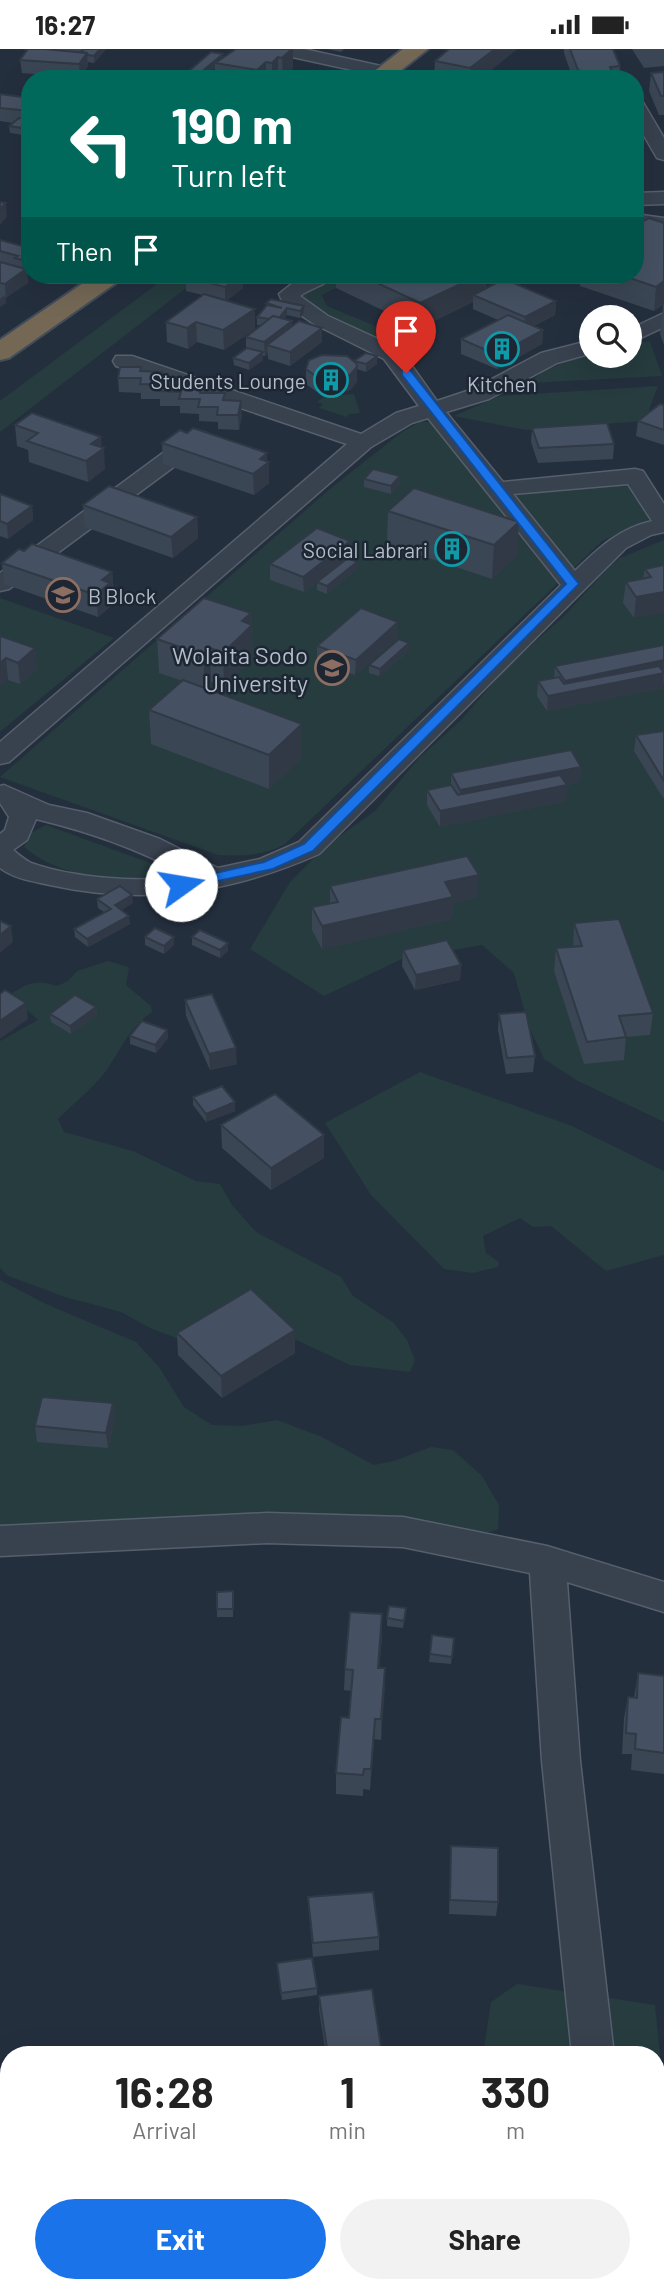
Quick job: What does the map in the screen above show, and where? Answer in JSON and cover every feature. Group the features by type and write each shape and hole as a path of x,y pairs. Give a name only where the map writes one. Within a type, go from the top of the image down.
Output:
{"highway":[{"path":"387,70 417,49"},
{"path":"0,352 98,284"}],"street":[{"path":"280,49 361,70"},
{"path":"644,109 664,154"},
{"path":"644,199 664,198"},
{"path":"644,221 664,224"},
{"path":"644,232 664,237"},
{"path":"305,284 289,294 290,299 321,320 392,354 433,410 573,584"},
{"path":"642,331 664,319"},
{"path":"0,756 363,442 404,418 481,394 549,358 579,350"},
{"path":"124,361 363,442"},
{"path":"0,584 204,433"},
{"path":"0,854 20,869 92,884 145,888 181,885 268,866 309,848 573,584 618,543 664,523 635,476 498,489"},
{"path":"5,793 41,812 77,819 150,845 214,877"},
{"path":"0,847 17,834 22,825 21,809 5,793"},
{"path":"0,1541 267,1528 402,1532 547,1561 664,1597"},
{"path":"547,1561 561,1761 592,2046"}],"green space":[{"path":"157,284 191,284 0,432 0,401"},
{"path":"321,284 344,284 322,295 327,306 411,341 399,349 313,310 301,299 310,289"},
{"path":"650,341 662,376 529,383 544,371 579,357 579,368 642,368 642,343"},
{"path":"658,386 645,421 526,430 454,416 500,396"},
{"path":"354,394 360,413 349,414 347,417 319,408 323,404 317,402 324,397"},
{"path":"420,422 432,422 493,493 629,479 655,513 647,521 602,541 285,844 277,848 253,854 218,855 0,777 331,488 402,432"},
{"path":"664,540 664,1122 578,1081 544,1059 529,1027 514,973 482,945 402,959 324,996 250,949 290,882 326,846 375,811 419,758 461,720 506,668 564,616 611,565 620,558"},
{"path":"0,598 114,638 1,731 0,731"},
{"path":"46,825 175,872 172,876 113,877 76,873 58,867 24,847 31,833"},
{"path":"108,961 129,967 126,985 151,1006 152,1012 132,1031 97,1081 58,1119 64,1132 133,1151 196,1181 220,1184 232,1205 256,1232 341,1277 353,1296 394,1323 407,1340 415,1360 410,1372 350,1365 279,1332 204,1348 152,1329 121,1312 65,1297 8,1276 0,1268 0,1041 38,1020 10,995 32,983 57,986 68,981 77,971"},
{"path":"420,1072 572,1126 664,1171 664,1255 606,1271 551,1226 533,1227 520,1218 483,1236 486,1253 499,1262 498,1267 473,1273 444,1269 371,1195 325,1123"},
{"path":"0,1280 46,1304 136,1342 159,1367 184,1407 212,1425 242,1426 277,1420 320,1436 374,1465 394,1461 431,1447 453,1450 482,1476 499,1505 498,1529 463,1542 0,1538"},
{"path":"517,1984 655,2005 659,2046 484,2046 491,2002"}],"building":[{"path":"28,49 87,53 79,64 20,60"},
{"path":"84,49 100,49 94,56 81,52"},
{"path":"236,49 292,49 282,58 278,57 272,63 266,62 257,70 215,63"},
{"path":"449,49 495,49 470,68 435,61"},
{"path":"570,49 613,49 620,66 610,67 612,70 578,70"},
{"path":"211,52 223,54 204,70 190,70"},
{"path":"664,72 664,96 661,96 651,73"},
{"path":"0,94 21,97 21,110 0,108"},
{"path":"19,118 21,118 21,128 9,126"},
{"path":"649,218 664,223 664,281 656,287 644,283 644,221"},
{"path":"0,240 21,246 21,260 15,258 18,256 0,251"},
{"path":"0,262 21,268 21,273 5,284 0,283"},
{"path":"379,284 461,284 420,303"},
{"path":"494,284 516,284 556,301 525,317 473,295"},
{"path":"204,294 255,309 223,330 196,322 187,328 166,322"},
{"path":"271,299 304,306 300,311 287,308 279,318 257,317 267,305 282,308 266,303"},
{"path":"508,315 543,330 497,355 461,339"},
{"path":"273,316 292,321 264,342 246,337"},
{"path":"299,321 322,328 290,352 267,345"},
{"path":"247,348 263,352 249,363 233,358"},
{"path":"366,353 377,356 366,364 354,361"},
{"path":"322,355 347,356 357,367 350,375 335,379 317,377 306,369 309,360"},
{"path":"120,367 141,367 140,371 162,372 161,378 183,379 182,385 202,386 200,393 225,393 223,400 241,401 238,415 217,415 218,407 198,407 200,399 179,399 181,392 160,391 161,385 140,384 141,378 118,378"},
{"path":"660,404 664,405 664,430 638,421"},
{"path":"32,413 101,437 91,444 104,448 86,461 27,441 38,433 15,425"},
{"path":"607,423 614,444 539,448 532,428"},
{"path":"193,428 267,453 260,459 269,462 253,474 162,443 180,430 187,433"},
{"path":"373,469 400,476 391,486 364,479"},
{"path":"109,486 197,517 171,537 83,505"},
{"path":"414,488 519,522 494,545 388,511"},
{"path":"0,494 32,506 7,524 0,521"},
{"path":"317,528 350,541 303,577 270,564"},
{"path":"32,544 112,572 102,580 110,583 96,595 2,563 19,549 24,551"},
{"path":"348,558 357,562 327,586 317,582"},
{"path":"664,565 664,592 636,597 626,582 651,577 645,569"},
{"path":"204,598 251,613 242,621 252,625 223,653 210,648 203,655 157,639"},
{"path":"361,608 398,622 356,660 317,646"},
{"path":"0,636 35,648 18,663 6,658 0,663"},
{"path":"399,639 409,643 380,669 369,665"},
{"path":"664,645 664,660 565,681 555,666"},
{"path":"659,666 664,673 548,696 538,681 559,677 564,684"},
{"path":"183,680 302,724 269,755 149,710"},
{"path":"664,731 664,781 636,735"},
{"path":"571,750 581,767 460,790 451,773"},
{"path":"560,775 567,785 440,811 427,790 451,785 458,795"},
{"path":"467,856 479,875 445,882 453,897 322,926 312,907 338,902 330,886"},
{"path":"120,886 132,895 115,905 129,916 87,939 74,929 111,909 97,899"},
{"path":"619,919 653,1013 619,1016 626,1037 587,1042 556,948 582,946 574,923"},
{"path":"0,921 11,926 0,935"},
{"path":"155,928 174,937 164,946 145,937"},
{"path":"200,930 228,943 220,950 192,937"},
{"path":"447,940 461,965 416,975 403,950"},
{"path":"5,990 26,1003 0,1021 0,994"},
{"path":"212,994 236,1048 209,1054 185,1000"},
{"path":"75,995 96,1007 70,1026 50,1014"},
{"path":"526,1012 535,1056 507,1058 499,1014"},
{"path":"142,1021 167,1030 155,1045 130,1036"},
{"path":"222,1086 235,1102 206,1114 193,1097"},
{"path":"275,1094 324,1135 271,1168 221,1125"},
{"path":"251,1289 295,1330 221,1376 177,1333"},
{"path":"42,1397 113,1403 106,1433 35,1426"},
{"path":"233,1591 233,1609 217,1609 217,1592"},
{"path":"389,1606 406,1608 404,1621 387,1618"},
{"path":"350,1612 382,1614 378,1668 385,1668 381,1719 375,1719 371,1769 364,1769 363,1775 336,1773 341,1717 349,1718 353,1670 345,1669"},
{"path":"432,1635 454,1638 452,1657 430,1654"},
{"path":"638,1673 664,1676 664,1753 635,1749 636,1734 626,1733 628,1697 637,1698"},
{"path":"451,1846 498,1848 498,1902 450,1900"},
{"path":"373,1892 379,1937 313,1943 308,1897"},
{"path":"312,1958 317,1988 281,1993 277,1963"},
{"path":"372,1989 381,2046 327,2046 319,1996"}],"place":[{"name":"Kitchen","path":"502,349"},
{"name":"Students Lounge","path":"331,380"},
{"name":"Social Labrari","path":"452,549"},
{"name":"B Block","path":"63,595"},
{"name":"Wolaita Sodo University","path":"332,668"}],"route":[{"path":"181,885 268,866 309,848 573,584 406,373"}]}
